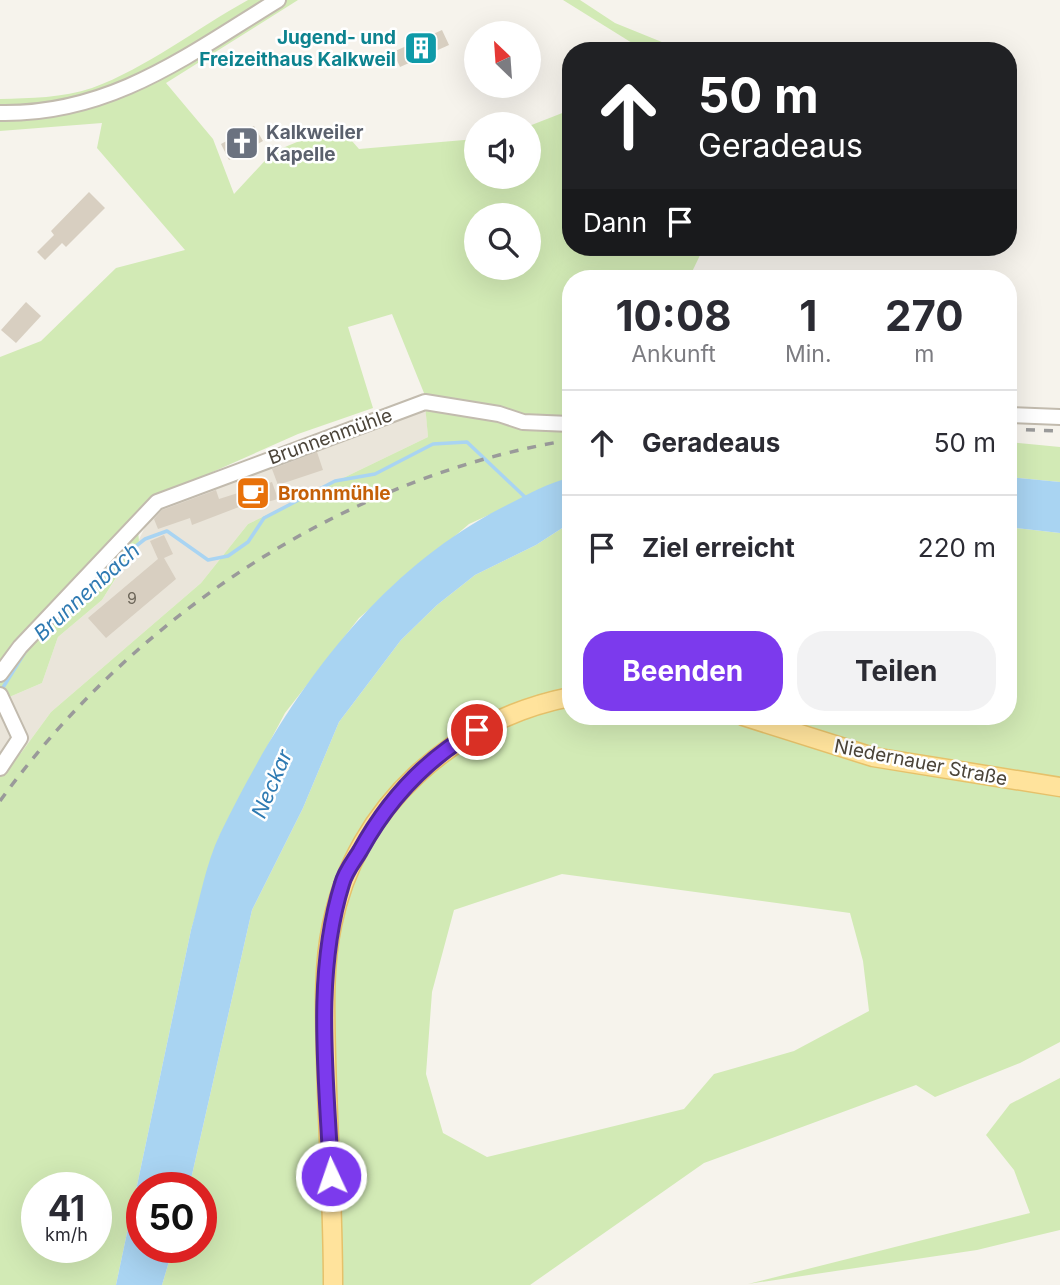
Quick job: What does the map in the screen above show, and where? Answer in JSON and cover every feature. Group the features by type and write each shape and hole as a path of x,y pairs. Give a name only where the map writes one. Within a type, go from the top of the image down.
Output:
{"main road":[{"path":"333,1285 325,1006 331,927 343,881 378,818 419,771 462,739 519,710 562,699"},
{"name":"Niedernauer Straße","path":"773,725 873,757 1060,788"}],"street":[{"path":"0,113 32,114 71,107 145,81 278,0"},
{"name":"Brunnenmühle","path":"0,674 20,647 158,502 425,402 499,414 523,422 562,424"},
{"path":"1017,415 1060,417"},
{"path":"0,695 19,738 0,768"}],"shaded area":[{"path":"425,402 428,437 248,524 201,583 51,712 21,753 0,766 0,686 7,698 42,683 58,637 102,600 134,550 157,502"}],"green space":[{"path":"248,0 298,0 166,83 213,139 234,194 273,152 338,125 359,149 464,140 464,189 541,189 541,121 562,113 562,256 700,256 693,270 562,270 562,482 469,524 359,618 285,713 219,837 191,930 140,1172 126,1172 126,1238 116,1285 0,1285 0,766 21,753 51,712 201,583 248,524 428,437 424,393 392,314 348,327 373,408 298,434 172,490 138,531 139,541 102,600 58,637 42,683 7,698 0,686 0,357 41,341 116,268 185,250 97,148 102,123 0,131 0,99 58,96 81,91 132,70"},
{"path":"563,0 580,0 615,23 662,42 631,42"},
{"path":"1017,443 1060,447 1060,482 1017,478"},
{"path":"562,528 562,725 1017,725 1017,528 1060,533 1060,1042 1020,1063 935,1097 916,1085 704,1163 530,1285 162,1285 169,1263 217,1263 217,1172 193,1172 252,910 303,808 339,722 401,640 437,605 475,575 536,545","holes":["562,874 850,913 863,961 869,1011 794,1051 714,1074 684,1109 487,1157 443,1133 426,1074 432,992 454,910"]},
{"path":"1060,1078 1060,1230 977,1250 748,1284 1030,1213 1014,1170 986,1135 1010,1104"}],"water":[{"path":"1017,478 1060,482 1060,533 1017,528"},
{"name":"Neckar","path":"562,480 562,528 536,545 475,575 437,605 401,640 339,722 303,808 252,910 193,1172 140,1172 191,930 207,869 220,834 273,736 337,645 374,604 415,566 459,533 530,493"},
{"path":"126,1238 126,1263 169,1263 162,1285 116,1285"}],"building":[{"name":"Jugend- und Freizeithaus Kalkweil","path":"442,30 449,45 400,67 393,52"},
{"name":"Kalkweiler Kapelle","path":"254,126 263,141 229,160 221,144"},
{"path":"89,192 105,208 66,247 62,243 45,260 37,252 54,235 51,231"},
{"path":"26,302 41,316 16,343 1,330"},
{"path":"317,452 323,470 278,485 272,469"},
{"path":"272,482 278,499 267,502 265,497 192,525 190,518 158,529 154,519 162,510 216,490 219,499"},
{"path":"164,535 173,554 164,558 176,579 106,638 88,618 158,559 150,541"}],"waterway":[{"name":"Brunnenbach","path":"54,621 145,539 167,531 208,560 228,556 248,542 264,518 335,481 375,474 433,444 467,442 527,499"},
{"name":"Brunnenbach","path":"2,689 27,649"}],"railway":[{"path":"1017,429 1060,431"},
{"path":"0,801 54,734 114,672 180,615 251,565 326,522 404,486 486,459 562,442"}],"place":[{"name":"Jugend- und Freizeithaus Kalkweil","path":"421,48"},
{"name":"Kalkweiler Kapelle","path":"242,143"},
{"name":"Bronnmühle","path":"253,493"}],"route":[{"path":"331,1176 325,1006 331,927 343,881 378,818 402,789 439,754 477,730"}]}
